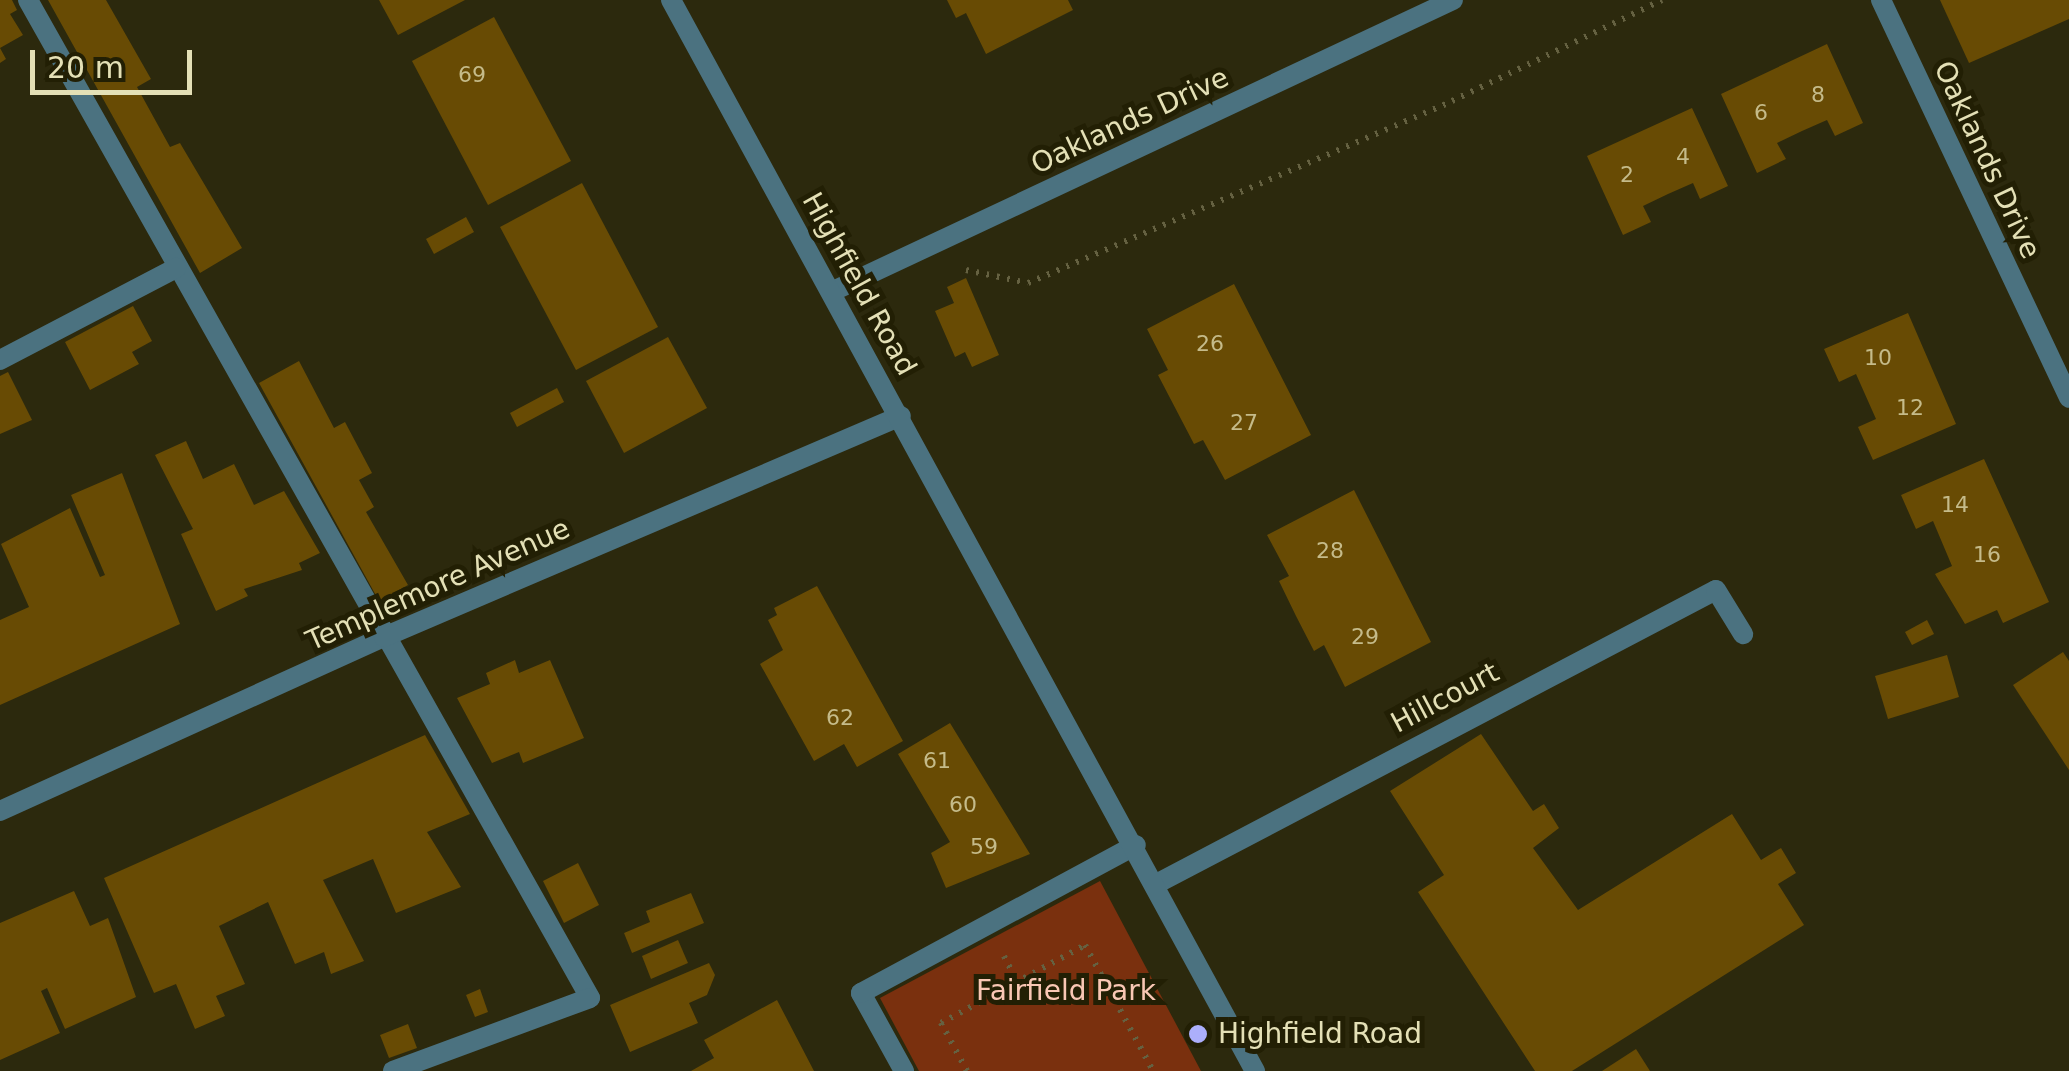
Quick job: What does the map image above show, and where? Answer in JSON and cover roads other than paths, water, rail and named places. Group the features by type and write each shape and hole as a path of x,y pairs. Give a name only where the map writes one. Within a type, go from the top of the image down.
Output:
{"street":[{"path":"28,0 590,998 393,1071"},
{"name":"Highfield Road","path":"671,0 1136,845 1254,1071"},
{"name":"Oaklands Drive","path":"831,292 1452,0"},
{"name":"Oaklands Drive","path":"1881,0 2069,398"},
{"path":"0,360 176,268"},
{"name":"Templemore Avenue","path":"0,812 384,637 901,416"},
{"name":"Hillcourt","path":"1156,884 1716,590 1742,634"},
{"path":"904,1071 861,993 1136,845"}],"place":[{"name":"Highfield Road","path":"1198,1034"}],"park label":[{"name":"Fairfield Park","path":"1066,991"}]}
